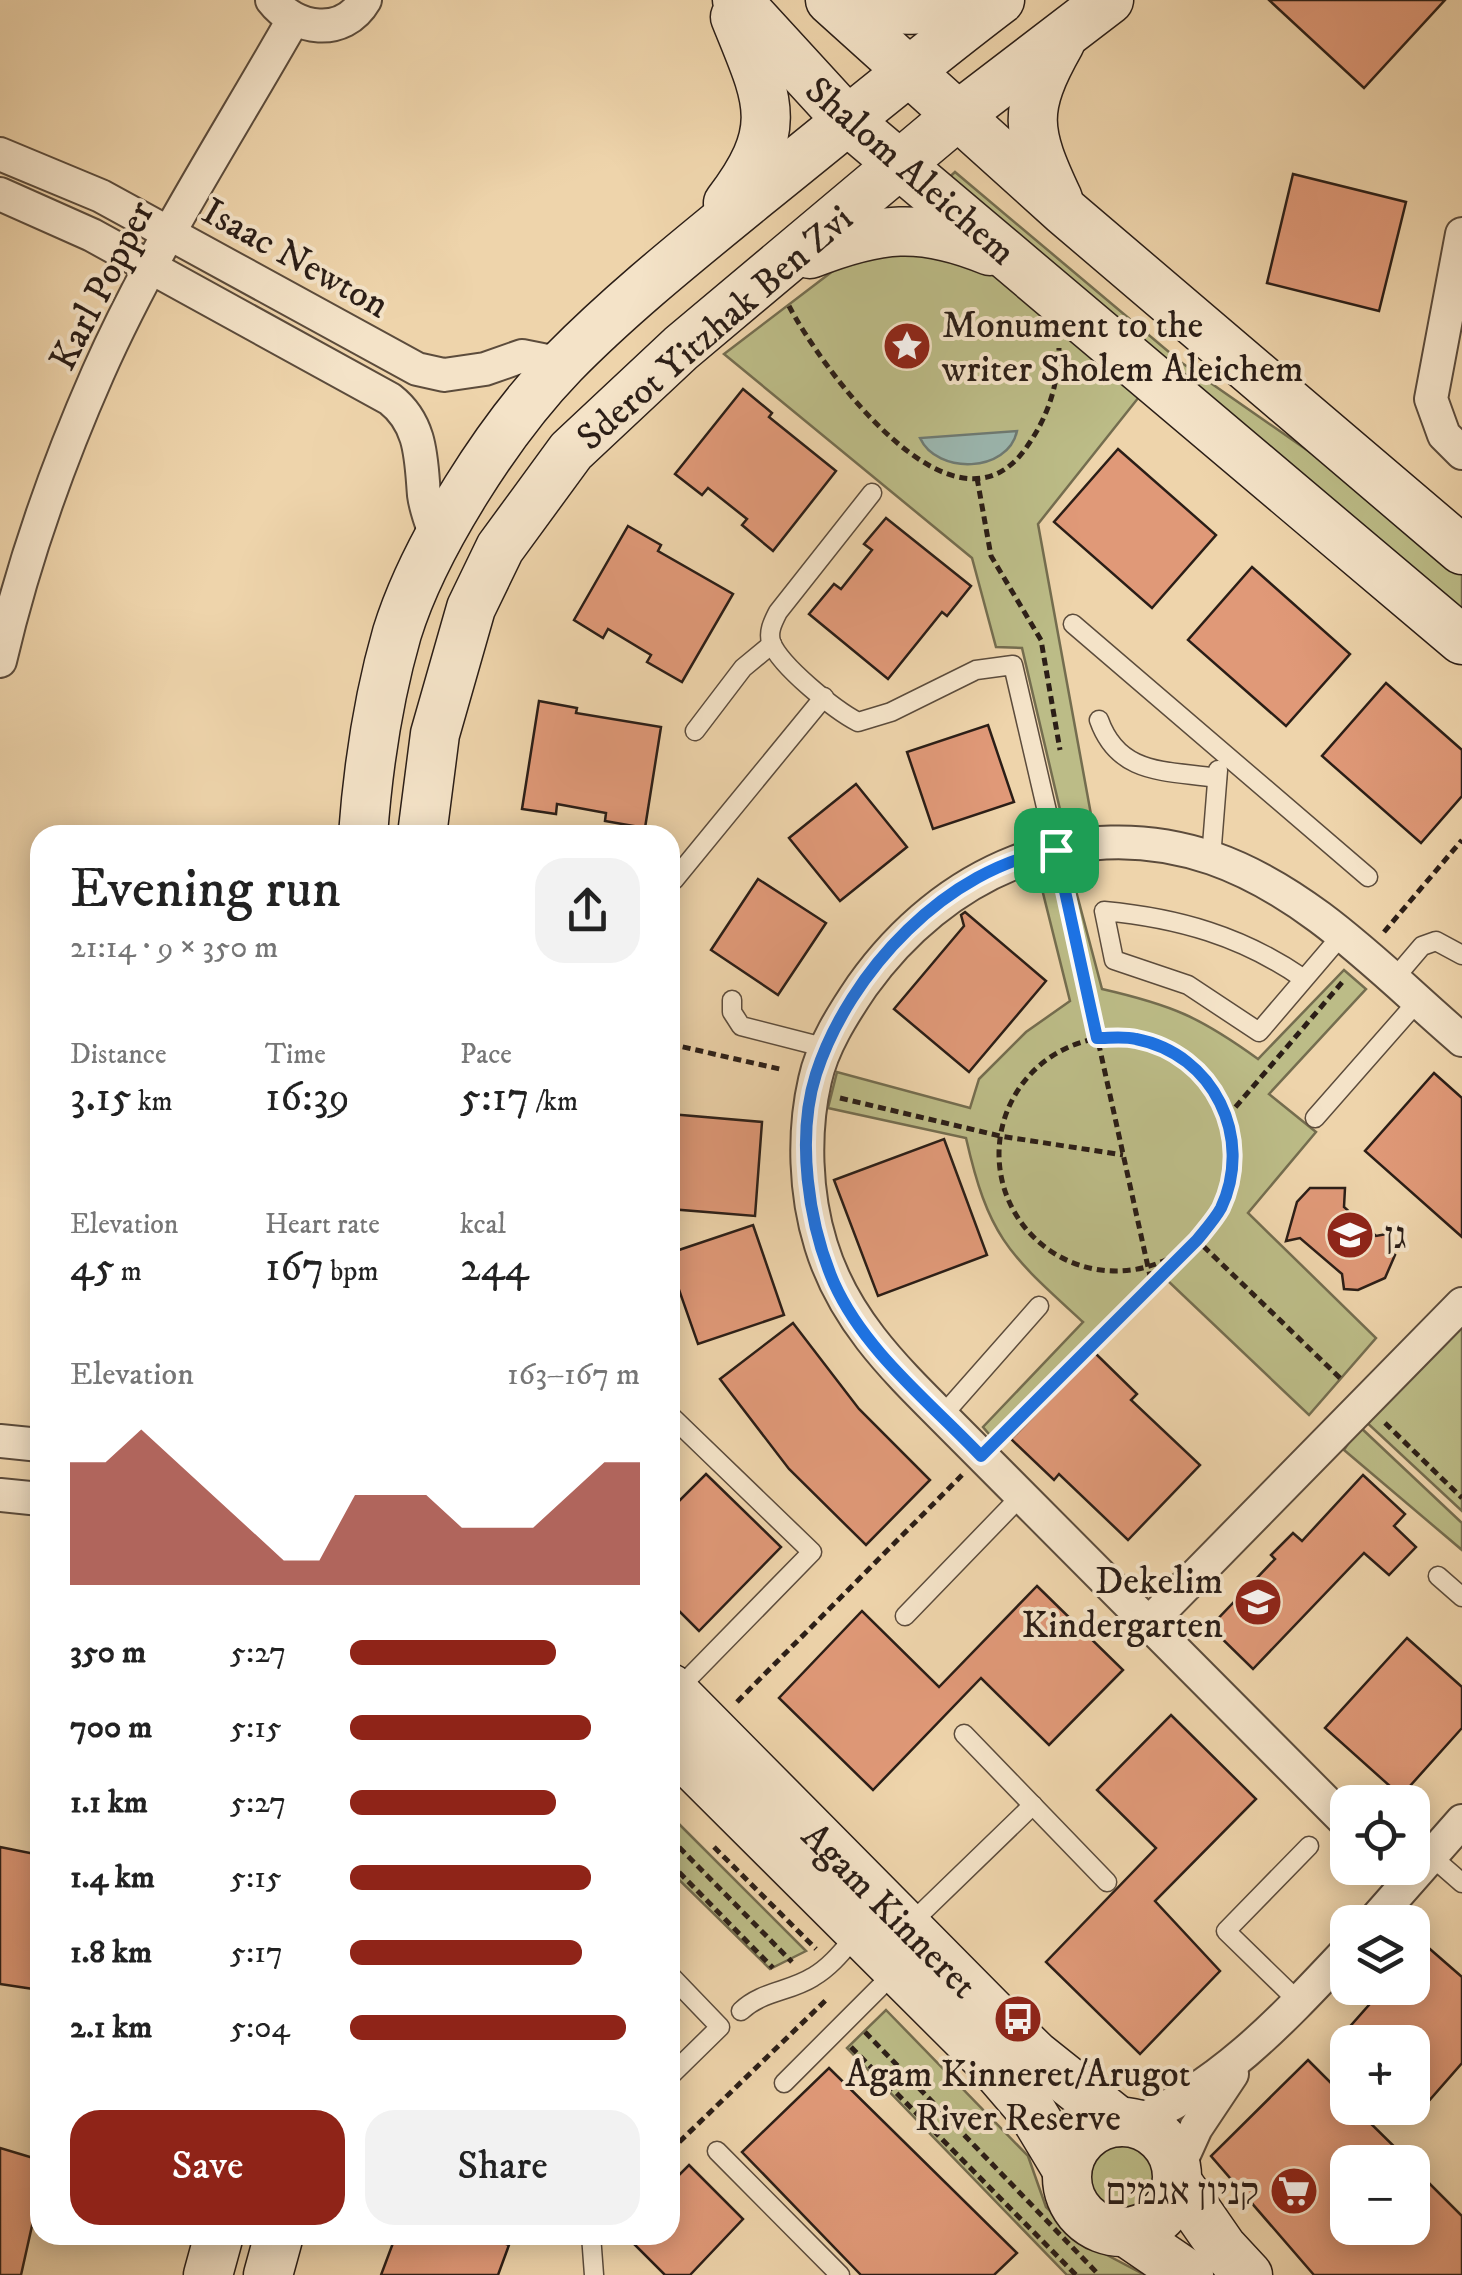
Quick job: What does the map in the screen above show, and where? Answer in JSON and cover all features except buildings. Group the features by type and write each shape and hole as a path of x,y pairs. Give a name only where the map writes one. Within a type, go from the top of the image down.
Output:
{"main road":[{"path":"696,244 743,184 766,137 768,110 759,77 728,0"},
{"name":"Shalom Aleichem","path":"737,0 848,120 1462,640"},
{"name":"Shalom Aleichem","path":"830,0 1064,212 1462,550"},
{"path":"849,0 901,11 940,9 975,0"},
{"name":"Sderot Yitzhak Ben Zvi","path":"364,825 382,691 399,629 438,542 499,442 562,364 696,244 907,70 1000,0"},
{"name":"Sderot Yitzhak Ben Zvi","path":"423,825 435,734 453,660 471,608 500,548 571,451 616,405 956,117 1109,0"},
{"path":"1064,212 1041,163 1030,116 1046,68 1065,34"},
{"path":"777,270 863,235 892,230 958,238 1014,261"},
{"name":"Agam Kinneret","path":"680,1710 690,1736 845,1948 902,1948"},
{"name":"Agam Kinneret","path":"690,1736 902,1948 1125,2123"},
{"name":"Agam Kinneret","path":"902,1948 1031,2110 1067,2170"},
{"path":"1189,2275 1126,2232 1098,2227 1073,2202 1067,2170 1080,2142 1103,2126 1125,2123 1153,2131 1166,2143 1177,2176 1211,2232 1248,2275"},
{"path":"1126,2232 1151,2225 1164,2214 1177,2176"},
{"path":"208,2275 216,2245"},
{"path":"268,2275 276,2245"}],"street":[{"path":"282,10 323,27 344,21 364,0"},
{"name":"Karl Popper","path":"0,661 18,588 56,475 99,372 282,10"},
{"name":"Isaac Newton","path":"0,154 101,196 417,370 444,375 485,370 522,356 562,364"},
{"name":"Isaac Newton","path":"0,194 152,267 401,408 419,444 424,499 438,542"},
{"path":"1462,234 1431,399 1444,434 1462,453"},
{"path":"1330,1806 878,1351 852,1316 834,1282 812,1206 808,1155 818,1072 872,973 934,906 972,880 1010,863 1056,850 1142,844 1211,858 1288,894 1462,1040"},
{"path":"1148,1624 1462,1304"},
{"path":"0,1440 30,1444"},
{"path":"0,1494 30,1498"},
{"path":"1432,1856 1462,1822"},
{"path":"1125,2123 1187,2096 1253,2047 1330,1969"},
{"path":"1177,2176 1209,2105 1253,2047"}],"lane":[{"path":"872,493 778,612 770,631 772,644 783,661 858,722 870,721 954,678 976,670 1013,665 1056,850"},
{"path":"1073,624 1368,878"},
{"path":"695,731 743,668 772,644"},
{"path":"680,873 824,697"},
{"path":"1098,720 1111,746 1135,765 1217,778"},
{"path":"1211,858 1220,750"},
{"path":"1304,979 1230,936 1159,916 1104,910 1114,960 1188,985 1259,1032 1341,936"},
{"path":"1315,1118 1405,991 1422,946 1436,941 1462,956"},
{"path":"732,1000 732,1012 741,1026 818,1072"},
{"path":"942,1416 1038,1306"},
{"path":"680,1425 812,1552 680,1682"},
{"path":"905,1616 1021,1496"},
{"path":"1438,1576 1462,1596"},
{"path":"964,1734 1107,1882"},
{"path":"784,2082 850,2018 902,1948 1033,1805"},
{"path":"1299,2002 1226,1931 1309,1846"},
{"path":"1432,1856 1462,1883"},
{"path":"740,2011 762,1995 810,1980 845,1948"},
{"path":"680,1985 720,2027 680,2066"},
{"path":"717,2151 840,2275"},
{"path":"591,2245 594,2275"}],"path":[{"path":"777,270 813,351 892,443 936,468 968,478 996,476 1017,461 1040,429 1054,393 1058,368 1059,300"},
{"path":"1056,850 1152,1285"},
{"path":"690,1736 981,1456 1197,1240 1220,1210 1232,1175 1233,1138 1222,1102 1200,1072 1170,1050 1135,1038 1097,1038 1062,1050 1032,1071 1006,1112 1000,1136 1000,1170 1009,1202 1026,1230 1052,1252 1082,1266 1115,1271 1148,1267 1197,1240"},
{"path":"680,1046 818,1072 1000,1136 1124,1155"},
{"path":"1197,1240 1462,1498"},
{"path":"710,1842 845,1948"},
{"path":"680,1848 830,1997 1098,2275"},
{"path":"680,1874 791,1986"},
{"path":"680,2141 830,1997"},
{"path":"814,2010 1076,2275"}],"green space":[{"path":"955,172 1182,363 1383,503 1462,569 1462,615 944,182"},
{"path":"914,244 1003,278 1139,397 1038,524 1094,831 1066,835 1022,648 996,647 972,558 724,354 850,258"},
{"path":"1071,872 1102,989 1184,1014 1258,1059 1344,970 1366,989 1269,1094 1316,1132 1248,1213 1376,1338 1309,1415 1166,1279 999,1446 983,1427 1083,1322 1005,1242 984,1200 966,1138 828,1108 837,1072 970,1108 979,1079 1026,1032 1070,1001 1040,881"},
{"path":"1462,1313 1462,1511 1363,1419"},
{"path":"1359,1426 1462,1523 1462,1550 1344,1450"},
{"path":"680,1825 806,1951 770,1969 680,1881"},
{"path":"886,2010 1028,2156 1046,2207 1090,2246 1145,2275 1067,2275 847,2048"},
{"path":"1124,2131 1148,2138 1160,2150 1167,2174 1160,2198 1148,2210 1124,2217 1100,2210 1088,2198 1081,2174 1088,2150 1100,2138"}],"water":[{"path":"1017,431 1011,445 1000,455 972,464 941,458 920,438"}],"place":[{"name":"Monument to the writer Sholem Aleichem","path":"907,346"},
{"name":"גן","path":"1350,1235"},
{"name":"Dekelim Kindergarten","path":"1258,1602"},
{"name":"Agam Kinneret/Arugot River Reserve","path":"1018,2019"},
{"name":"קניון אגמים","path":"1294,2191"}],"route":[{"path":"1056,850 1097,1038 1135,1038 1170,1050 1200,1072 1222,1102 1233,1138 1232,1175 1220,1210 1197,1240 981,1456 878,1351 852,1316 834,1282 812,1206 809,1118 815,1076 848,1006 904,936 934,906 972,880 1010,863 1056,850"}]}
